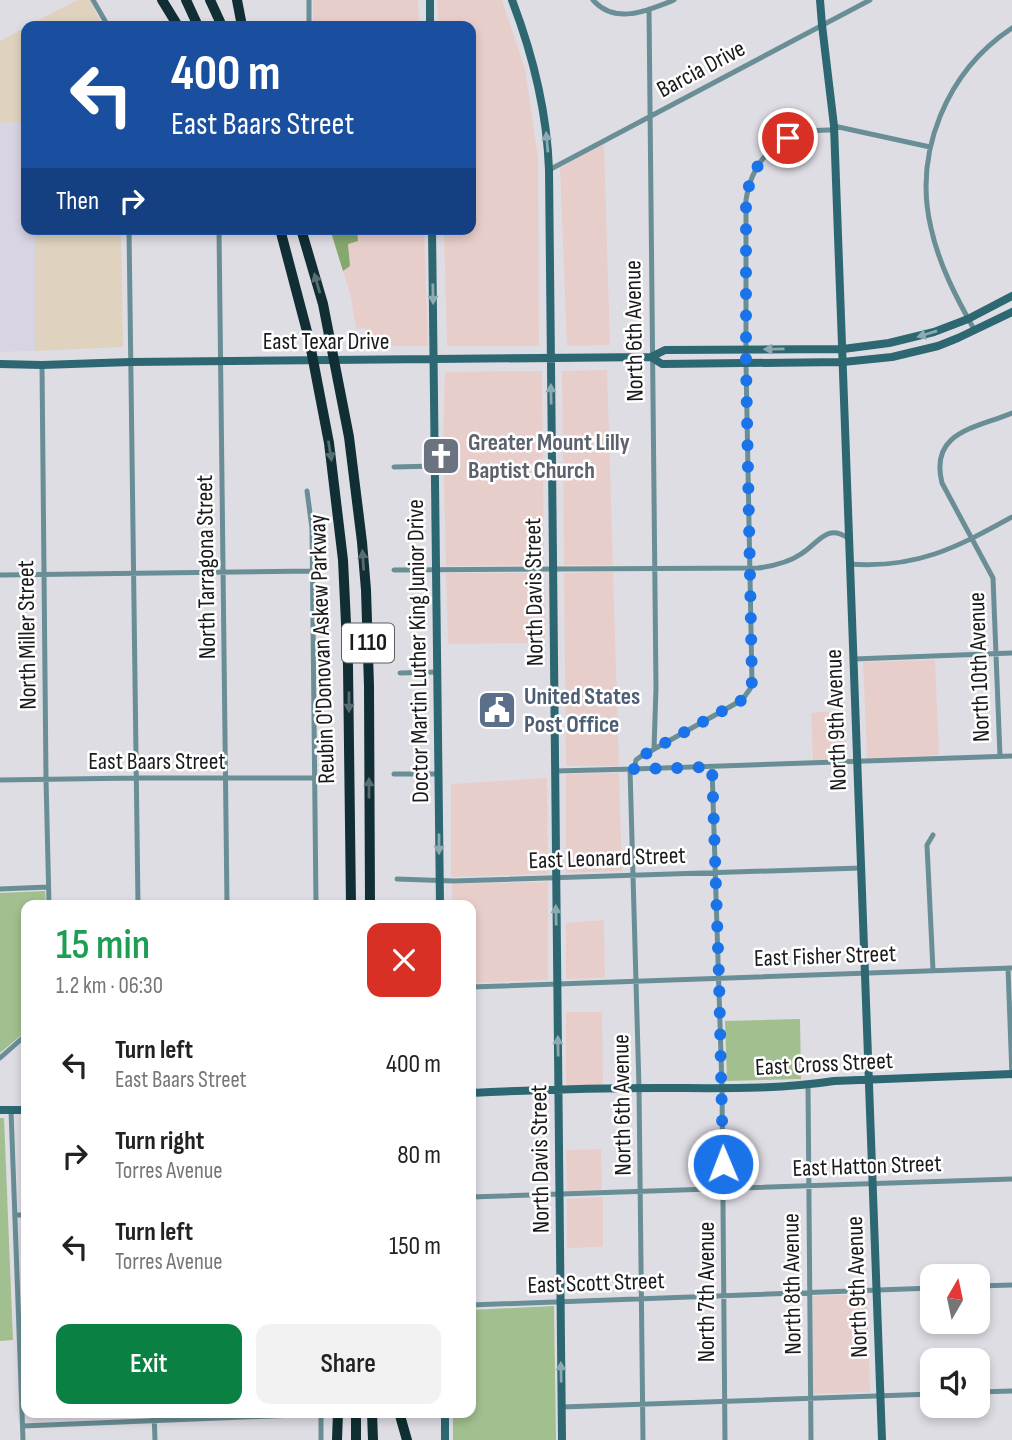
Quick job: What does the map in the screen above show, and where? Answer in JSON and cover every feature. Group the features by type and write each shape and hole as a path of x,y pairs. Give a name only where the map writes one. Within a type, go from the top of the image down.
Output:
{"highway":[{"path":"162,0 175,21"},
{"path":"186,0 196,21"},
{"path":"210,0 220,21"},
{"path":"237,0 241,21"},
{"name":"Reubin O'Donovan Askew Parkway","path":"280,235 309,339 329,443 344,561 351,900"},
{"name":"Reubin O'Donovan Askew Parkway","path":"302,235 317,280 349,437 366,590 370,900"},
{"path":"337,1440 338,1418"},
{"path":"356,1418 356,1440"},
{"path":"372,1418 373,1440"},
{"path":"402,1418 407,1440"}],"main road":[{"path":"430,0 430,21"},
{"name":"North Davis Street","path":"512,0 538,82 547,135 549,170 562,1440"},
{"name":"North 9th Avenue","path":"820,0 834,128 883,1440"},
{"name":"Doctor Martin Luther King Junior Drive","path":"432,235 440,900"},
{"name":"East Texar Drive","path":"0,364 651,357 665,350 842,349 915,337 968,319 1012,296"},
{"name":"East Texar Drive","path":"651,357 662,364 868,360 909,354 938,346 1012,312"},
{"name":"East Cross Street","path":"476,1093 558,1089 722,1088 807,1085 834,1080 1012,1074"},
{"path":"0,1110 21,1110"},
{"path":"445,1418 445,1440"}],"street":[{"path":"93,0 105,21"},
{"path":"309,0 309,21"},
{"path":"593,0 607,12 621,15 674,0"},
{"name":"Barcia Drive","path":"549,170 870,0"},
{"name":"North 6th Avenue","path":"649,9 656,688 654,749"},
{"path":"975,331 944,269 931,229 926,188 930,147 940,115 958,82 981,54 1012,27"},
{"path":"632,769 636,760 742,700 752,682 746,363 746,200 751,177 761,159 777,145 809,130 834,128 930,147"},
{"path":"130,235 138,900"},
{"name":"North Tarragona Street","path":"219,235 227,900"},
{"name":"North Miller Street","path":"42,365 49,900"},
{"name":"North 10th Avenue","path":"1000,757 993,578 943,482 940,467 946,444 957,434 1012,413"},
{"path":"394,467 435,466"},
{"path":"307,491 312,528 313,571 316,900"},
{"path":"849,564 883,565 938,554 1012,517"},
{"path":"394,570 766,567 800,555 827,533 839,533 848,538"},
{"path":"0,575 313,571"},
{"path":"854,659 1012,653"},
{"path":"400,674 437,672"},
{"path":"555,771 1012,756"},
{"name":"North 7th Avenue","path":"712,767 722,1088 725,1440"},
{"name":"North 6th Avenue","path":"632,769 643,1440"},
{"path":"394,774 439,774"},
{"name":"East Baars Street","path":"0,780 315,778"},
{"path":"933,835 927,845 933,970"},
{"name":"East Leonard Street","path":"397,879 556,878 861,867"},
{"path":"0,889 48,887"},
{"path":"1010,968 1012,1074"},
{"name":"East Fisher Street","path":"476,987 1010,968"},
{"path":"0,1058 21,1039"},
{"name":"North 8th Avenue","path":"807,1085 811,1440"},
{"path":"11,1110 21,1294"},
{"name":"East Hatton Street","path":"476,1197 1012,1179"},
{"path":"15,1215 21,1215"},
{"path":"990,1286 1012,1285"},
{"name":"East Scott Street","path":"476,1305 920,1288"},
{"path":"990,1392 1012,1391"},
{"path":"562,1407 920,1394"},
{"path":"23,1418 23,1440"},
{"path":"23,1426 217,1418"},
{"path":"321,1418 321,1440"},
{"path":"154,1421 155,1440"}],"shaded area":[{"path":"77,0 90,0 100,21 37,21"},
{"path":"313,0 418,0 419,21 313,21"},
{"path":"437,0 502,0 525,69 538,158 539,346 447,346 444,235 476,235 476,21 439,21"},
{"path":"21,30 21,122 0,123 0,41"},
{"path":"21,122 21,235 35,235 35,351 0,352 0,123"},
{"path":"604,144 610,345 567,346 560,168"},
{"path":"35,235 121,235 123,347 35,351"},
{"path":"358,235 424,235 428,346 367,346 365,328 356,329 343,271 350,266 348,244 358,241"},
{"path":"607,370 613,565 564,565 562,371"},
{"path":"542,371 544,565 446,566 443,440 445,372"},
{"path":"613,572 619,766 566,766 564,573"},
{"path":"446,573 544,573 545,643 448,644"},
{"path":"935,660 939,755 867,758 863,662"},
{"path":"845,710 847,759 813,760 811,713"},
{"path":"619,773 622,871 566,873 566,774"},
{"path":"547,778 548,874 451,877 451,784"},
{"path":"548,882 548,980 476,983 476,900 452,900 452,884"},
{"path":"604,920 605,978 566,979 566,923"},
{"path":"566,1012 602,1012 603,1085 566,1085"},
{"path":"601,1149 602,1190 567,1191 566,1150"},
{"path":"603,1197 603,1247 567,1248 567,1199"},
{"path":"867,1294 870,1392 813,1394 813,1296"}],"green space":[{"path":"332,235 358,235 358,241 348,244 350,266 343,271"},
{"path":"45,891 46,900 21,900 21,1035 0,1053 0,893"},
{"path":"800,1019 801,1079 727,1081 725,1021"},
{"path":"0,1118 4,1118 13,1340 0,1341"},
{"path":"554,1306 556,1440 453,1440 453,1418 476,1418 476,1310"}],"place":[{"name":"Greater Mount Lilly Baptist Church","path":"441,456"},
{"name":"United States Post Office","path":"497,710"}],"route":[{"path":"723,1164 712,767 634,769 634,765 640,757 742,700 747,696 752,682 746,200 751,177 761,159 788,138"}]}
